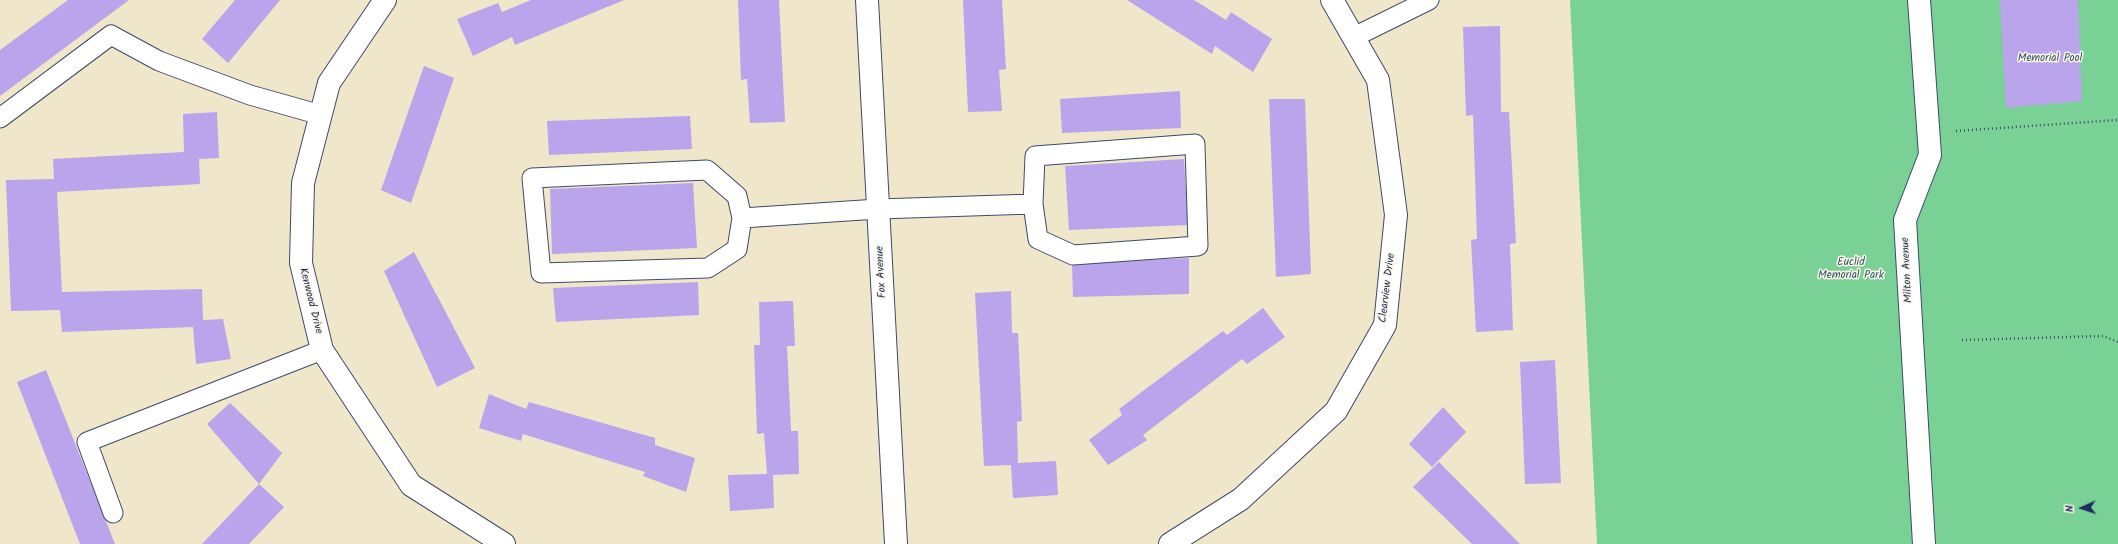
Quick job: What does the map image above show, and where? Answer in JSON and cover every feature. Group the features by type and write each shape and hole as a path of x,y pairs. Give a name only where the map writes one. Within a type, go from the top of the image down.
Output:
{"street":[{"name":"Kenwood Drive","path":"386,0 329,83 303,183 301,263 322,350 411,485 504,544"},
{"name":"Fox Avenue","path":"867,0 896,544"},
{"name":"Clearview Drive","path":"1170,544 1192,538 1241,499 1336,411 1385,324 1396,215 1378,80 1332,0"},
{"name":"Milton Avenue","path":"1919,0 1930,155 1905,220 1924,544"}],"lane":[{"path":"1354,37 1429,0"},
{"path":"0,118 112,35 166,64 250,95 321,115"},
{"path":"1195,144 1198,246 1073,255 1038,239 1033,204 1035,156 1195,144"},
{"path":"707,170 737,196 742,218 737,249 708,268 541,273 532,178 707,170"},
{"path":"742,218 878,208 1033,204"},
{"path":"113,513 87,442 322,350"}],"path":[{"path":"1951,132 2118,120"},
{"path":"1962,340 2103,336 2118,342"}],"green space":[{"name":"Euclid Memorial Park","path":"1570,0 2118,0 2118,544 1597,544"}],"building":[{"path":"68,0 129,0 0,96 0,50"},
{"path":"235,0 280,0 228,63 202,39"},
{"path":"531,0 624,0 515,45 512,37 473,56 457,19 498,3 502,12"},
{"path":"738,0 779,0 785,122 750,123 747,79 741,80"},
{"path":"963,0 1002,0 1006,69 999,70 1002,111 968,112"},
{"path":"1127,0 1194,0 1226,20 1231,12 1272,39 1253,72 1215,46 1212,54"},
{"path":"2000,0 2078,0 2082,101 2006,108"},
{"path":"1500,26 1501,112 1509,112 1516,243 1510,244 1513,330 1476,332 1471,240 1477,239 1473,115 1466,116 1463,27"},
{"path":"424,66 454,78 411,203 381,190"},
{"path":"1180,91 1181,128 1062,133 1060,99"},
{"path":"1269,99 1305,99 1311,274 1276,277"},
{"path":"217,112 219,158 199,159 200,184 57,192 62,292 202,289 203,320 223,319 231,359 196,364 193,327 62,332 60,310 11,311 6,180 54,179 53,159 184,152 183,114"},
{"path":"690,116 692,149 549,155 547,121"},
{"path":"1184,159 1188,225 1069,230 1065,166"},
{"path":"693,183 697,248 552,254 550,189"},
{"path":"414,252 475,368 437,387 384,271"},
{"path":"1189,258 1189,294 1073,297 1072,263"},
{"path":"698,282 699,315 556,322 553,288"},
{"path":"1011,291 1012,333 1018,333 1022,421 1017,422 1018,463 1056,461 1058,495 1013,498 1011,465 984,466 975,293"},
{"path":"793,301 795,346 787,346 791,431 798,431 799,474 773,475 774,508 730,511 728,475 767,474 764,433 757,434 754,345 760,345 759,302"},
{"path":"1263,308 1285,337 1247,364 1242,359 1143,435 1147,440 1108,465 1089,440 1122,415 1119,409 1223,331 1227,335"},
{"path":"1555,360 1561,483 1525,484 1520,362"},
{"path":"46,370 115,544 80,544 17,382"},
{"path":"489,394 526,409 529,402 655,438 655,445 695,458 686,492 643,476 645,472 523,434 521,441 479,428"},
{"path":"230,403 282,453 259,484 207,424"},
{"path":"1443,407 1466,432 1432,467 1409,444"},
{"path":"1439,462 1520,544 1472,544 1413,487"},
{"path":"259,484 284,507 249,544 202,544"}],"park label":[{"name":"Memorial Pool","path":"2050,59"}]}
